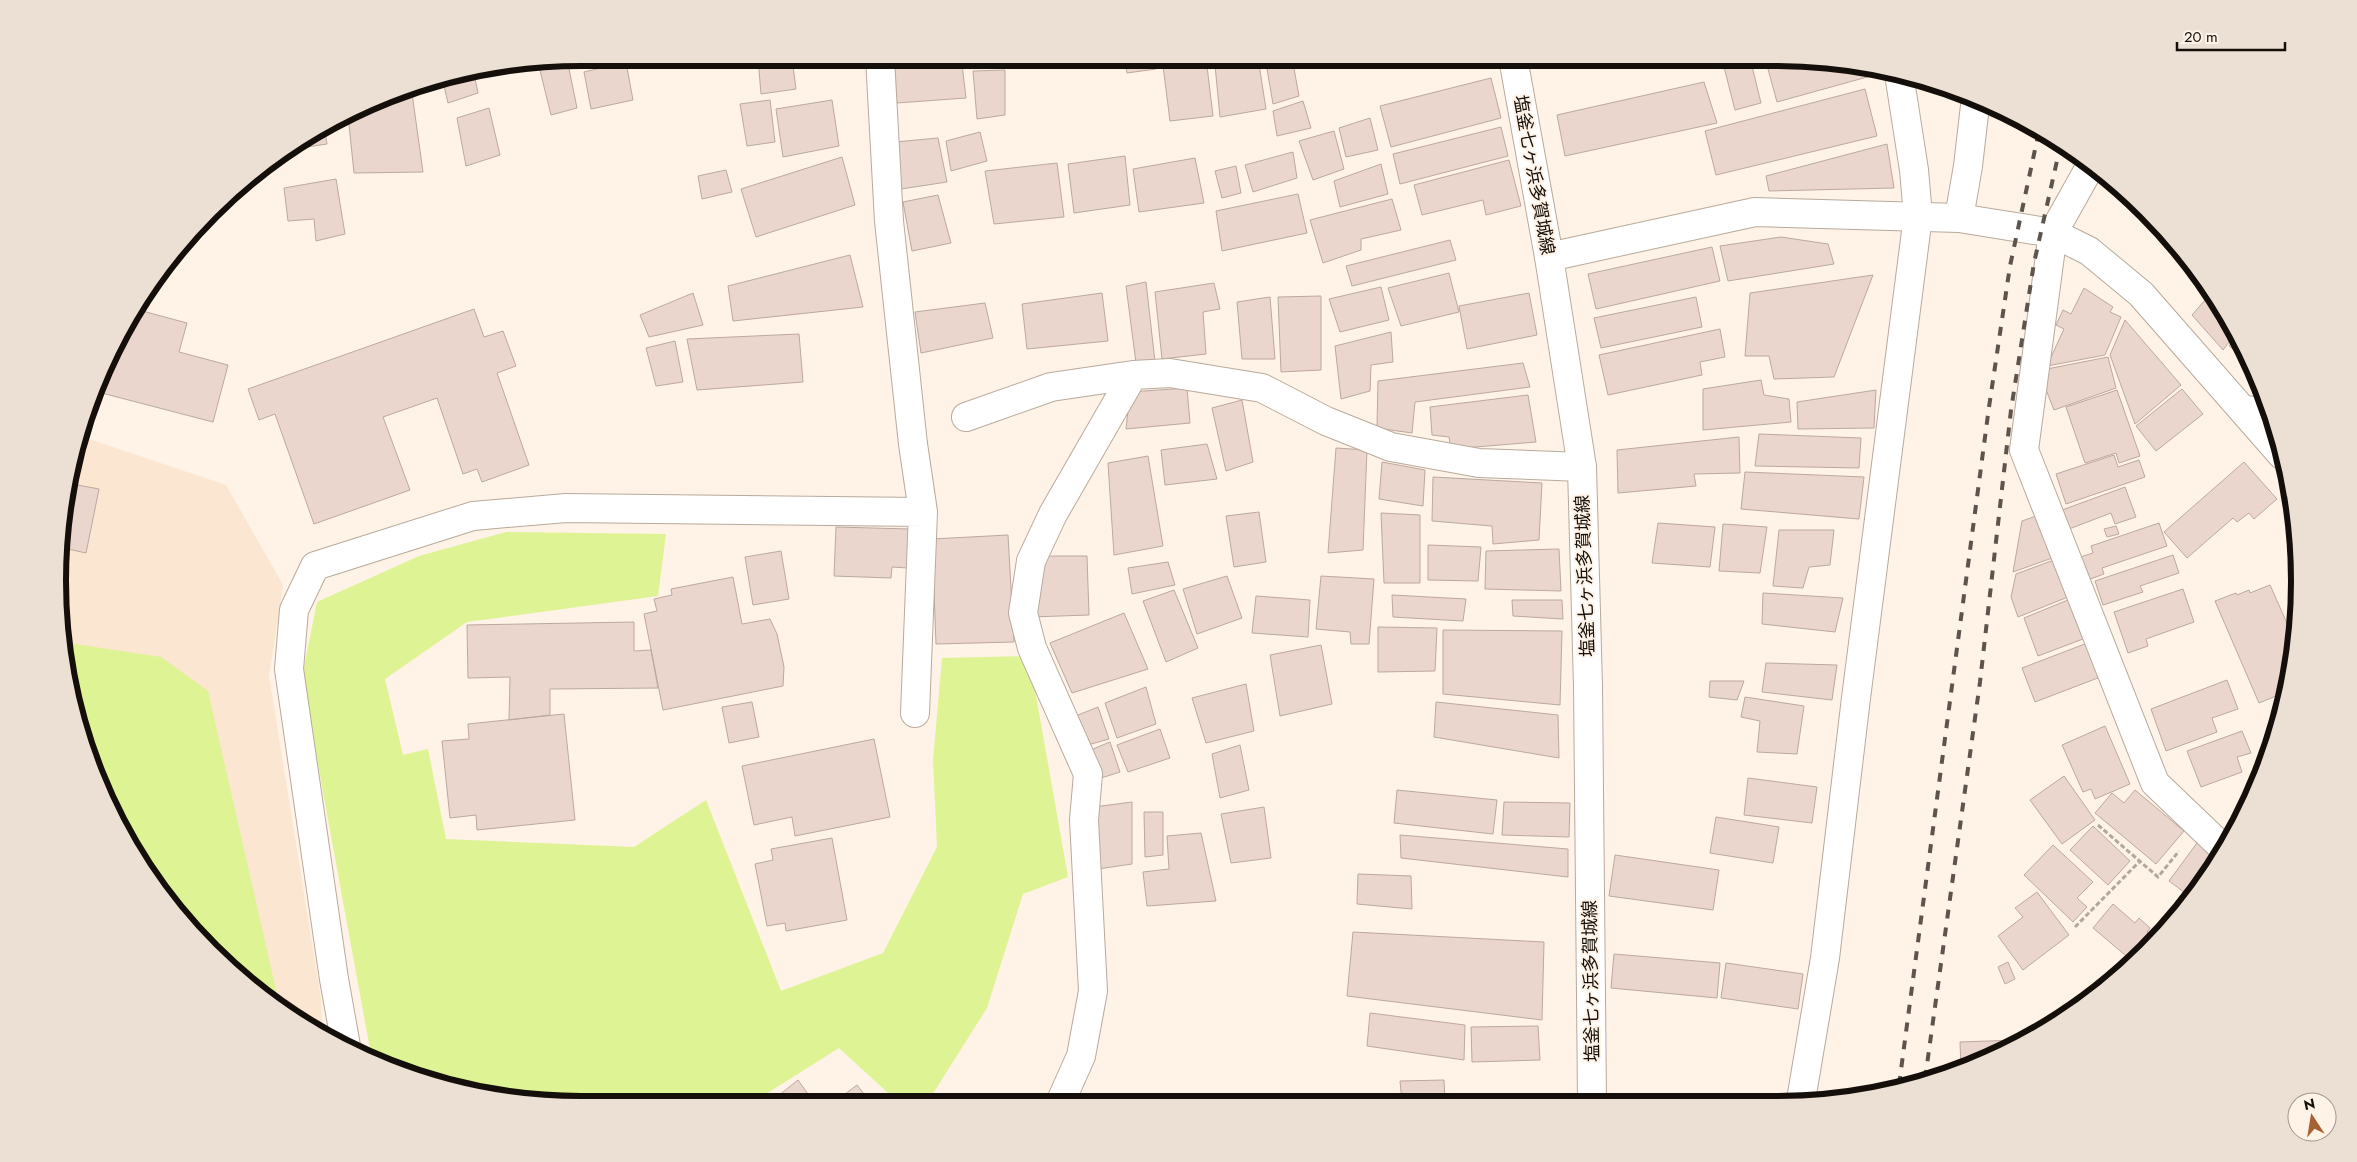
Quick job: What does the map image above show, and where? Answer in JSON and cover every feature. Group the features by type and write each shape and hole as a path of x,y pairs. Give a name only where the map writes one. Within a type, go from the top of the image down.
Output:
{"street":[{"path":"880,66 889,221 913,444 923,512 915,713"},
{"name":"塩釜七ヶ浜多賀城線","path":"1514,66 1549,257 1582,468 1588,686 1592,1096"},
{"path":"1802,1095 1825,958 1856,698 1918,216 1914,170 1900,82"},
{"path":"1959,218 1968,166 1975,106"},
{"path":"2087,172 2054,233 2024,450 2155,783 2219,844"},
{"path":"1549,257 1756,212 1959,218 2054,233 2089,252 2141,294 2257,411 2267,428"},
{"path":"966,417 1051,388 1133,375 1170,373 1262,388 1326,422 1391,447 1479,462 1582,468"},
{"path":"1063,1096 1080,1056 1093,991 1084,820 1088,774 1032,648 1023,612 1031,561 1053,514 1133,375"},
{"path":"345,1038 289,669 294,610 315,566 473,516 566,508 923,512"}],"path":[{"path":"2098,825 2158,878 2200,825"},
{"path":"2075,927 2140,861"}],"shaded area":[{"path":"87,438 226,485 283,585 269,676 321,999 322,1026 268,989 217,945 194,920 153,867 119,809 105,778 84,714 76,681 67,615 67,547 76,481"}],"green space":[{"path":"506,532 666,534 658,596 467,622 385,679 403,755 428,749 446,839 634,847 706,800 781,991 883,953 937,847 933,760 942,658 1029,656 1068,877 1023,894 987,1008 931,1096 891,1096 839,1048 763,1096 689,1096 686,1093 681,1096 547,1095 481,1086 448,1078 370,1051 302,677 317,602 419,556"},
{"path":"70,643 161,657 208,691 277,996 242,968 194,920 153,867 135,838 105,778 94,746 76,681"}],"building":[{"path":"569,66 577,108 551,115 539,68"},
{"path":"609,66 627,66 633,100 591,109 584,72"},
{"path":"759,66 793,66 796,89 761,94"},
{"path":"962,66 966,98 897,103 891,68"},
{"path":"1126,66 1156,66 1156,69 1127,73"},
{"path":"1163,66 1207,66 1213,116 1170,121"},
{"path":"1215,66 1259,66 1266,109 1220,117"},
{"path":"1280,66 1294,66 1299,96 1273,104 1267,69"},
{"path":"1752,66 1761,103 1735,110 1724,67"},
{"path":"1767,66 1810,67 1873,75 1777,102"},
{"path":"1005,70 1005,115 977,119 973,71"},
{"path":"475,78 478,93 448,103 444,85"},
{"path":"1491,78 1501,118 1391,147 1380,106"},
{"path":"1704,82 1717,123 1565,156 1557,115"},
{"path":"1865,89 1877,136 1716,175 1705,131"},
{"path":"412,95 423,172 354,173 349,121 384,105"},
{"path":"770,100 775,142 747,146 740,104"},
{"path":"832,100 839,146 783,157 776,109"},
{"path":"1303,101 1311,128 1277,136 1273,111"},
{"path":"489,108 500,155 466,166 457,118"},
{"path":"1370,118 1378,150 1346,157 1339,128"},
{"path":"1501,127 1508,156 1400,184 1393,154"},
{"path":"1334,131 1344,169 1313,180 1299,141"},
{"path":"980,132 987,161 951,171 946,141"},
{"path":"325,134 327,144 304,148"},
{"path":"938,138 947,182 901,189 895,142"},
{"path":"1887,144 1894,188 1769,191 1766,176"},
{"path":"1293,152 1297,178 1253,192 1245,165"},
{"path":"1125,156 1130,205 1074,213 1068,164"},
{"path":"842,157 855,205 756,237 741,189"},
{"path":"1195,158 1204,203 1139,212 1133,169"},
{"path":"1509,160 1521,206 1486,215 1483,200 1422,215 1414,185"},
{"path":"1057,163 1064,217 994,224 985,171"},
{"path":"1381,164 1388,194 1340,207 1334,181"},
{"path":"1236,166 1241,193 1222,198 1215,171"},
{"path":"726,170 732,192 702,199 698,176"},
{"path":"336,179 345,234 316,241 314,219 288,221 284,188"},
{"path":"1298,194 1307,233 1222,251 1216,211"},
{"path":"938,195 951,243 912,251 903,202"},
{"path":"1392,199 1401,230 1361,239 1361,250 1323,263 1310,220"},
{"path":"1781,237 1828,244 1834,264 1728,281 1720,246"},
{"path":"1450,240 1456,260 1352,286 1346,266"},
{"path":"1712,247 1720,281 1596,309 1588,274"},
{"path":"850,255 863,307 733,321 728,286"},
{"path":"1449,273 1459,312 1401,326 1388,288"},
{"path":"1873,275 1834,377 1774,379 1769,356 1745,356 1750,293"},
{"path":"1146,282 1155,362 1136,363 1126,286"},
{"path":"1214,283 1220,309 1203,312 1206,354 1162,359 1155,292"},
{"path":"1381,287 1389,320 1340,332 1329,299"},
{"path":"2084,288 2113,307 2110,312 2121,317 2105,355 2047,366 2064,329 2056,325 2063,310 2071,314"},
{"path":"693,293 703,325 649,337 640,315"},
{"path":"1102,293 1108,341 1027,349 1022,304"},
{"path":"1529,293 1537,335 1467,349 1459,306"},
{"path":"1321,296 1321,370 1281,372 1278,297"},
{"path":"1270,297 1275,359 1242,359 1237,302"},
{"path":"1696,297 1702,327 1601,348 1594,318"},
{"path":"2206,299 2231,340 2223,350 2192,315"},
{"path":"985,303 993,338 921,353 915,312"},
{"path":"474,309 484,337 503,331 516,366 497,373 529,465 482,482 477,469 463,474 437,398 383,417 410,490 314,524 275,414 259,420 248,389"},
{"path":"143,311 187,323 179,352 228,365 213,422 102,393 119,353"},
{"path":"2125,320 2181,385 2135,424 2110,355"},
{"path":"1720,329 1725,357 1700,362 1702,375 1608,395 1599,355"},
{"path":"1391,332 1393,362 1371,365 1370,391 1341,399 1335,346"},
{"path":"799,334 803,382 697,390 687,339"},
{"path":"675,341 683,382 656,386 646,348"},
{"path":"2232,342 2238,353 2229,346"},
{"path":"2108,357 2116,388 2054,410 2043,382 2047,369"},
{"path":"1523,363 1530,387 1415,402 1412,433 1377,428 1378,381"},
{"path":"1761,380 1764,395 1789,399 1791,422 1703,430 1703,389"},
{"path":"1187,388 1190,423 1126,429 1130,392"},
{"path":"2182,389 2203,414 2156,451 2136,426"},
{"path":"1876,390 1874,428 1798,429 1797,402"},
{"path":"2117,390 2140,456 2119,463 2116,453 2085,463 2066,407"},
{"path":"1528,395 1536,442 1451,449 1449,437 1432,435 1430,407"},
{"path":"1242,400 1253,462 1226,471 1212,408"},
{"path":"1759,434 1861,438 1859,468 1755,466"},
{"path":"1739,437 1740,473 1694,474 1696,486 1618,493 1617,450"},
{"path":"1207,444 1217,479 1165,485 1161,450"},
{"path":"1336,448 1367,450 1363,550 1328,553"},
{"path":"2114,455 2118,467 2139,460 2145,477 2066,504 2056,474"},
{"path":"1148,456 1163,546 1114,555 1108,463"},
{"path":"1382,462 1425,470 1423,506 1379,499"},
{"path":"2244,462 2277,499 2254,519 2249,513 2237,522 2233,518 2187,558 2164,532"},
{"path":"1745,472 1864,477 1859,519 1741,509"},
{"path":"1433,477 1542,483 1539,540 1493,544 1492,526 1432,521"},
{"path":"75,485 99,489 86,553 67,549"},
{"path":"2125,487 2136,517 2115,524 2111,513 2069,529 2062,510"},
{"path":"1259,512 1266,562 1234,567 1226,516"},
{"path":"1381,513 1420,515 1420,583 1384,583"},
{"path":"2039,515 2055,557 2013,572 2022,521"},
{"path":"1658,523 1715,527 1710,567 1652,563"},
{"path":"2159,523 2167,546 2102,568 2104,574 2085,581 2077,558 2093,553 2091,546"},
{"path":"1723,524 1767,527 1760,573 1719,571"},
{"path":"2116,526 2119,534 2107,537 2104,529"},
{"path":"836,527 909,529 908,568 892,567 891,578 834,576"},
{"path":"1779,530 1834,530 1830,565 1809,567 1803,588 1773,586"},
{"path":"1008,535 1014,642 936,644 932,539"},
{"path":"1428,545 1481,547 1478,581 1428,580"},
{"path":"1559,549 1561,591 1485,589 1486,551"},
{"path":"781,551 789,599 753,605 745,557"},
{"path":"2173,555 2179,573 2140,586 2143,592 2103,605 2095,581"},
{"path":"1038,556 1087,556 1089,615 1031,617"},
{"path":"2054,560 2068,597 2018,617 2011,597 2016,574"},
{"path":"1168,562 1175,585 1132,594 1128,568"},
{"path":"1227,576 1242,618 1197,634 1183,589"},
{"path":"1321,576 1374,579 1369,644 1351,644 1350,632 1316,629"},
{"path":"733,577 742,624 770,619 777,634 784,667 783,686 663,710 644,614 657,611 654,599 672,595 671,589"},
{"path":"2270,585 2289,627 2277,698 2276,696 2259,703 2215,601 2249,590 2250,593"},
{"path":"2183,589 2194,622 2146,639 2148,646 2128,653 2114,612"},
{"path":"1174,590 1198,648 1166,662 1143,601"},
{"path":"1763,593 1843,598 1835,632 1762,624"},
{"path":"1392,595 1466,599 1463,621 1393,617"},
{"path":"1256,596 1310,600 1308,637 1252,633"},
{"path":"1512,600 1562,600 1563,619 1513,616"},
{"path":"2068,600 2083,639 2038,656 2024,618"},
{"path":"1124,613 1148,669 1072,693 1050,643"},
{"path":"634,622 634,651 651,650 658,688 550,689 550,715 509,720 510,677 468,678 467,625"},
{"path":"1378,627 1437,628 1435,671 1378,672"},
{"path":"1443,630 1562,631 1560,705 1443,694"},
{"path":"2090,642 2103,676 2035,702 2022,668"},
{"path":"1321,645 1332,704 1280,716 1270,655"},
{"path":"1766,663 1837,665 1832,700 1762,692"},
{"path":"2227,680 2238,709 2212,718 2217,732 2166,751 2151,709"},
{"path":"1710,681 1744,681 1737,700 1709,697"},
{"path":"1246,684 1254,731 1206,743 1192,698"},
{"path":"1146,687 1156,724 1117,738 1105,703"},
{"path":"1745,697 1804,706 1797,754 1757,752 1760,721 1741,717"},
{"path":"752,702 759,737 729,743 722,707"},
{"path":"1436,702 1558,715 1559,758 1434,737"},
{"path":"1098,707 1109,739 1084,746 1073,717"},
{"path":"564,714 575,820 477,830 476,815 450,818 442,741 469,739 468,724"},
{"path":"2105,726 2130,784 2095,799 2091,789 2083,792 2062,745"},
{"path":"1160,729 1170,758 1128,772 1117,745"},
{"path":"2242,731 2251,753 2237,757 2242,772 2201,787 2187,751"},
{"path":"874,739 890,817 795,836 792,817 754,825 742,766"},
{"path":"1110,742 1120,772 1098,779 1088,751"},
{"path":"1240,745 1249,790 1220,798 1212,754"},
{"path":"2064,776 2095,820 2062,844 2030,800"},
{"path":"1748,778 1817,787 1812,823 1744,815"},
{"path":"1397,790 1497,800 1493,834 1394,823"},
{"path":"2135,790 2184,831 2156,864 2095,813 2112,793 2124,803"},
{"path":"1132,802 1132,864 1098,869 1094,807"},
{"path":"1504,802 1570,803 1569,837 1502,835"},
{"path":"1264,807 1271,858 1231,863 1221,814"},
{"path":"1144,812 1163,812 1163,855 1145,857"},
{"path":"1716,817 1779,827 1773,863 1710,853"},
{"path":"2093,826 2130,861 2108,885 2070,850"},
{"path":"1201,833 1216,901 1147,906 1143,872 1169,869 1167,836"},
{"path":"1400,835 1568,849 1568,877 1401,858"},
{"path":"832,838 847,920 786,931 785,923 767,926 755,864 773,860 771,849"},
{"path":"2197,843 2212,854 2185,893 2169,881"},
{"path":"2053,845 2093,882 2077,898 2087,907 2073,922 2024,875"},
{"path":"1615,855 1719,870 1713,910 1609,896"},
{"path":"1358,874 1411,876 1412,909 1357,904"},
{"path":"2037,892 2069,935 2023,970 1998,936 2023,917 2015,908"},
{"path":"2113,904 2135,923 2139,918 2150,928 2147,932 2150,934 2127,957 2093,928"},
{"path":"1353,932 1544,942 1542,1020 1347,996"},
{"path":"1614,954 1720,963 1717,998 1611,988"},
{"path":"2008,962 2015,979 2005,984 1998,967"},
{"path":"1726,963 1803,974 1798,1009 1721,998"},
{"path":"1370,1013 1465,1025 1464,1060 1367,1046"},
{"path":"1538,1026 1540,1060 1472,1062 1471,1027"},
{"path":"2009,1040 1961,1061 1960,1042"},
{"path":"798,1080 809,1096 778,1096"},
{"path":"1444,1080 1445,1096 1401,1096 1400,1081"},
{"path":"857,1085 866,1096 843,1096"}],"railway":[{"path":"1900,1080 1989,407 2010,266 2038,138"},
{"path":"1926,1073 1980,682 2011,410 2034,263 2059,151"}]}
